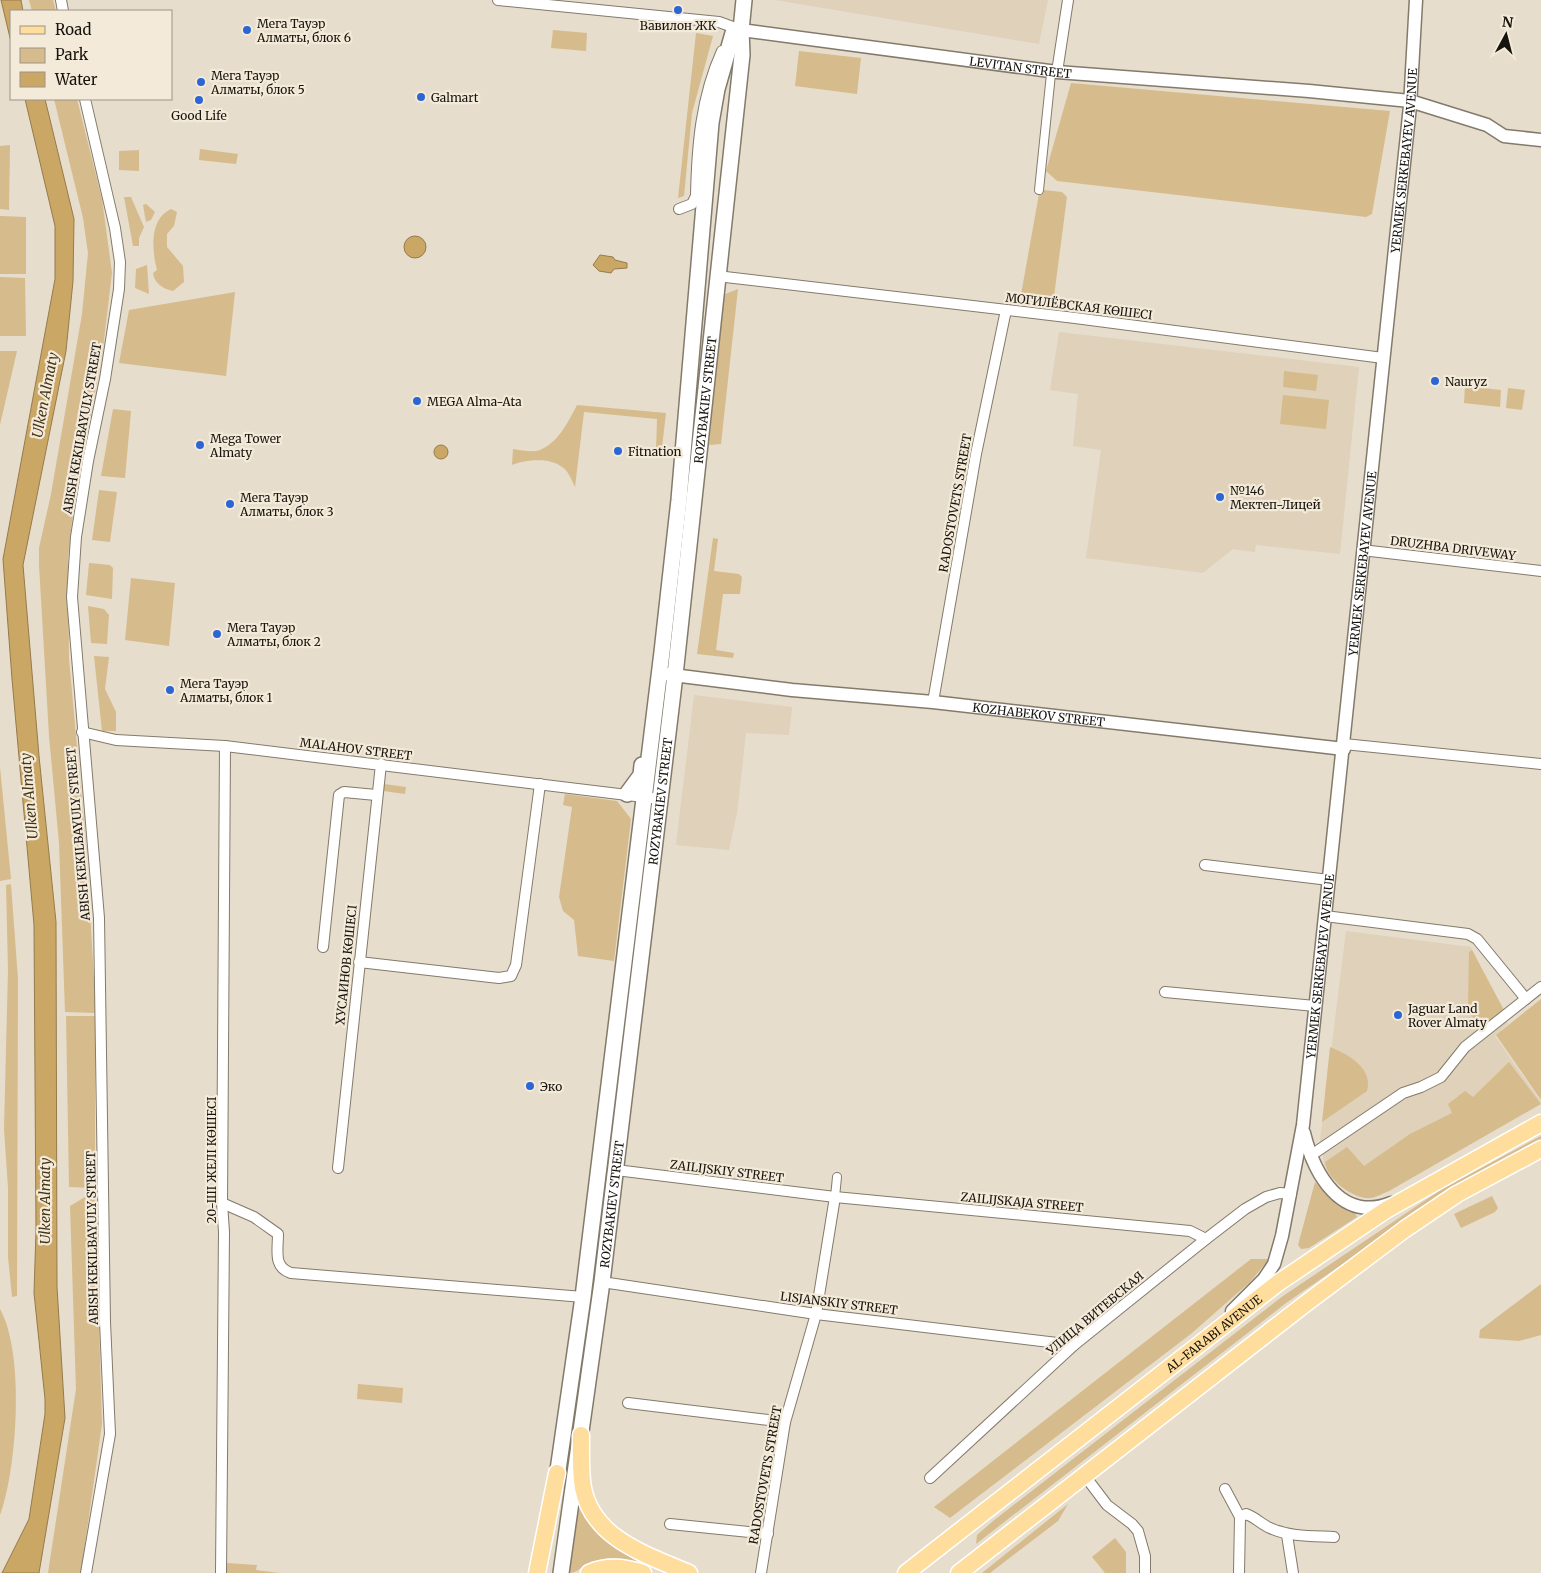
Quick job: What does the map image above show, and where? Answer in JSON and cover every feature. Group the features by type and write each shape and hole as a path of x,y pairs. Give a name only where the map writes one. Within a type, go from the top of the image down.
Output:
{"main road":[{"name":"ROZYBAKIEV STREET","path":"557,1474 583,1297 645,797 678,500 711,123 719,81 737,31 744,0"},
{"name":"ROZYBAKIEV STREET","path":"561,1573 602,1282 675,675 742,55 737,31"},
{"path":"627,794 641,775 646,736 656,695"},
{"name":"AL-FARABI AVENUE","path":"906,1573 1278,1283 1409,1196 1541,1123"},
{"path":"959,1573 1404,1229 1457,1194 1541,1149"},
{"path":"581,1435 584,1490 593,1514 602,1526 634,1549 689,1573"},
{"path":"537,1573 557,1474"},
{"path":"545,1573 557,1474"},
{"path":"589,1573 610,1567 643,1573"}],"street":[{"name":"LEVITAN STREET","path":"498,0 719,22 737,31 1054,73 1309,91 1410,101 1487,125 1504,136 1541,140"},
{"path":"1039,190 1054,73 1068,0"},
{"name":"YERMEK SERKEBAYEV AVENUE","path":"1303,1125 1410,101 1416,0"},
{"path":"679,210 692,204 696,196 702,116 706,93 715,67 737,31"},
{"name":"ABISH KEKILBAYULY STREET","path":"85,100 116,228 120,262 119,289 105,379 88,461 76,537 72,597 99,918 105,1312 110,1434 86,1573"},
{"name":"МОГИЛЁВСКАЯ КӨШЕСІ","path":"717,276 1006,310 1383,358"},
{"name":"RADOSTOVETS STREET","path":"933,702 976,454 1006,310"},
{"name":"DRUZHBA DRIVEWAY","path":"1362,550 1541,571"},
{"name":"KOZHABEKOV STREET","path":"659,673 792,690 933,702 1344,746"},
{"name":"MALAHOV STREET","path":"82,732 116,740 225,746 660,799"},
{"name":"20-ШІ ЖЕЛІ КӨШЕСІ","path":"221,1573 224,1414 224,1232 222,1203 225,746"},
{"path":"1344,746 1541,764"},
{"name":"ХУСАИНОВ КӨШЕСІ","path":"338,1168 376,795 381,764"},
{"path":"359,962 499,978 511,976 516,965 540,784"},
{"path":"323,947 339,795 344,792 376,795"},
{"path":"1205,865 1329,880"},
{"path":"1325,916 1468,934 1477,939 1526,999"},
{"path":"1310,1156 1403,1093 1422,1087 1441,1077 1465,1047 1541,987"},
{"path":"1165,992 1315,1006"},
{"path":"1303,1125 1310,1156 1327,1186 1353,1204 1375,1208 1409,1196"},
{"path":"1197,1347 1264,1279 1274,1264 1291,1194 1303,1125"},
{"name":"ZAILIJSKIY STREET","path":"616,1170 835,1197"},
{"name":"RADOSTOVETS STREET","path":"761,1573 785,1422 816,1314 838,1177"},
{"name":"УЛИЦА ВИТЕБСКАЯ","path":"930,1478 1074,1345 1245,1208 1266,1197 1280,1193 1291,1194"},
{"name":"ZAILIJSKAJA STREET","path":"835,1197 1190,1231 1206,1239"},
{"path":"222,1203 254,1217 278,1234 278,1264 283,1270 291,1273 583,1297"},
{"name":"LISJANSKIY STREET","path":"602,1282 816,1314 1074,1345"},
{"path":"628,1403 785,1422"},
{"path":"1085,1476 1107,1505 1132,1524 1138,1531 1146,1556 1145,1573"},
{"path":"1225,1489 1240,1517 1240,1573"},
{"path":"1240,1517 1246,1514 1254,1517 1268,1528 1288,1535 1334,1537"},
{"path":"670,1524 768,1534"},
{"path":"1288,1535 1293,1573"}],"shaded area":[{"path":"775,0 1048,0 1039,44"},
{"name":"№146 Мектеп-Лицей","path":"1059,332 1359,367 1340,554 1256,545 1255,552 1233,549 1203,573 1086,558 1101,450 1073,446 1078,394 1050,390"},
{"path":"694,695 792,707 789,735 746,733 737,813 729,850 676,845"},
{"path":"1346,931 1471,947 1508,1024 1495,1036 1541,1102 1389,1191 1370,1198 1357,1196 1344,1188 1329,1173 1324,1164 1320,1140"}],"green space":[{"path":"29,0 53,0 56,10 32,10"},
{"path":"553,30 587,33 586,51 551,48"},
{"path":"696,33 713,36 692,113 684,196 678,198"},
{"path":"799,51 861,58 857,94 795,86"},
{"path":"1071,83 1390,111 1372,214 1366,217 1057,181 1046,171"},
{"path":"54,100 77,100 102,199 112,273 103,348 72,521 68,558 69,659 86,844 96,1013 65,1012 59,843 49,736 39,565 39,548 51,494 82,314 88,253 83,218"},
{"path":"10,145 9,210 0,209 0,146"},
{"path":"200,149 238,154 236,164 199,160"},
{"path":"139,150 139,171 119,170 119,151"},
{"path":"1044,190 1062,192 1067,197 1053,304 1049,308 1025,305 1020,300 1039,194"},
{"path":"124,197 131,197 144,227 139,238 139,246 133,246"},
{"path":"146,204 155,212 151,220 146,222 143,205"},
{"path":"171,209 177,212 174,226 167,234 167,247 183,266 184,282 173,291 160,285 155,280 153,273 157,270 153,245 156,228 159,220"},
{"path":"0,216 26,217 26,274 0,274"},
{"path":"147,265 149,294 135,288 136,269"},
{"path":"0,277 25,278 26,336 0,336"},
{"path":"738,289 721,444 709,445 723,295"},
{"path":"235,292 226,376 119,363 129,310"},
{"path":"0,351 17,351 0,425"},
{"path":"1284,371 1318,375 1316,391 1283,387"},
{"path":"1465,386 1501,390 1500,407 1464,403"},
{"path":"1508,388 1525,390 1522,410 1506,408"},
{"path":"1283,395 1329,400 1326,429 1280,424"},
{"path":"577,405 666,413 661,456 656,450 657,419 584,412 575,487 564,468 557,464 537,460 512,465 513,449 540,450 553,442 562,431"},
{"path":"113,409 131,411 125,478 101,476"},
{"path":"99,490 117,492 110,542 92,540"},
{"path":"713,538 718,539 714,571 739,574 742,577 740,594 723,594 716,650 734,653 733,658 697,654"},
{"path":"89,563 110,565 113,568 112,599 86,595"},
{"path":"131,578 175,583 169,646 125,640"},
{"path":"88,606 104,609 109,615 107,644 91,643"},
{"path":"94,656 109,657 105,689 116,712 116,731 102,731"},
{"path":"0,767 11,879 0,881"},
{"path":"384,784 406,787 405,794 383,791"},
{"path":"565,794 617,801 631,819 614,961 578,956 574,920 563,911 559,897 572,807 563,805"},
{"path":"11,884 18,979 17,1296 12,1297 8,1257 8,1188 4,1129 8,970 6,885"},
{"path":"1472,950 1505,1012 1487,1022 1474,1019 1468,1009 1469,952"},
{"path":"1541,999 1541,1100 1496,1035"},
{"path":"66,1016 95,1016 95,1188 69,1187"},
{"path":"1330,1047 1358,1063 1363,1069 1368,1083 1367,1091 1322,1122"},
{"path":"1509,1062 1541,1104 1376,1197 1364,1198 1357,1196 1342,1187 1330,1175 1325,1162 1347,1147 1364,1166 1410,1134 1452,1113 1448,1104 1465,1091 1473,1097"},
{"path":"1541,1136 1541,1143 1392,1230 1286,1303 976,1544 977,1535 993,1521 1283,1296 1442,1189"},
{"path":"1315,1182 1336,1204 1355,1213 1357,1217 1309,1248 1301,1249 1298,1245"},
{"path":"95,1191 102,1424 81,1573 48,1573 76,1389 70,1206"},
{"path":"1492,1196 1498,1208 1495,1212 1461,1228 1454,1214"},
{"path":"1251,1259 1269,1259 1250,1282 1192,1333 950,1518 934,1507"},
{"path":"1541,1284 1541,1335 1519,1341 1479,1338 1480,1330"},
{"path":"0,1309 8,1329 13,1354 16,1411 11,1469 0,1515"},
{"path":"358,1384 403,1388 402,1403 357,1399"},
{"path":"577,1490 589,1521 599,1533 639,1563 619,1559 599,1560 569,1573"},
{"path":"1068,1504 1058,1521 990,1573 982,1573"},
{"path":"1115,1538 1126,1552 1126,1573 1105,1573 1092,1557"},
{"path":"227,1563 257,1565 256,1570 280,1573 227,1573"}],"water":[{"path":"1,0 21,0 23,10 10,10 10,38"},
{"name":"Ulken Almaty","path":"25,100 45,100 74,219 73,281 66,351 23,565 39,756 56,922 57,1287 65,1418 39,1573 2,1573 29,1519 45,1414 34,1293 36,1231 34,925 3,559 55,279 55,226"},
{"path":"415,236 423,239 426,247 423,255 415,258 407,255 404,247 407,239"},
{"path":"600,255 613,257 615,260 627,263 627,268 614,269 611,273 599,271 593,265"},
{"path":"438,445 444,445 448,452 444,459 438,459 434,455 434,449"}],"place":[{"name":"Вавилон ЖК","path":"678,10"},
{"name":"Мега Тауэр Алматы, блок 6","path":"247,30"},
{"name":"Мега Тауэр Алматы, блок 5","path":"201,82"},
{"name":"Galmart","path":"421,97"},
{"name":"Good Life","path":"199,100"},
{"name":"Nauryz","path":"1435,381"},
{"name":"MEGA Alma-Ata","path":"417,401"},
{"name":"Mega Tower Almaty","path":"200,445"},
{"name":"Fitnation","path":"618,451"},
{"name":"№146 Мектеп-Лицей","path":"1220,497"},
{"name":"Мега Тауэр Алматы, блок 3","path":"230,504"},
{"name":"Мега Тауэр Алматы, блок 2","path":"217,634"},
{"name":"Мега Тауэр Алматы, блок 1","path":"170,690"},
{"name":"Jaguar Land Rover Almaty","path":"1398,1015"},
{"name":"Эко","path":"530,1086"}]}
